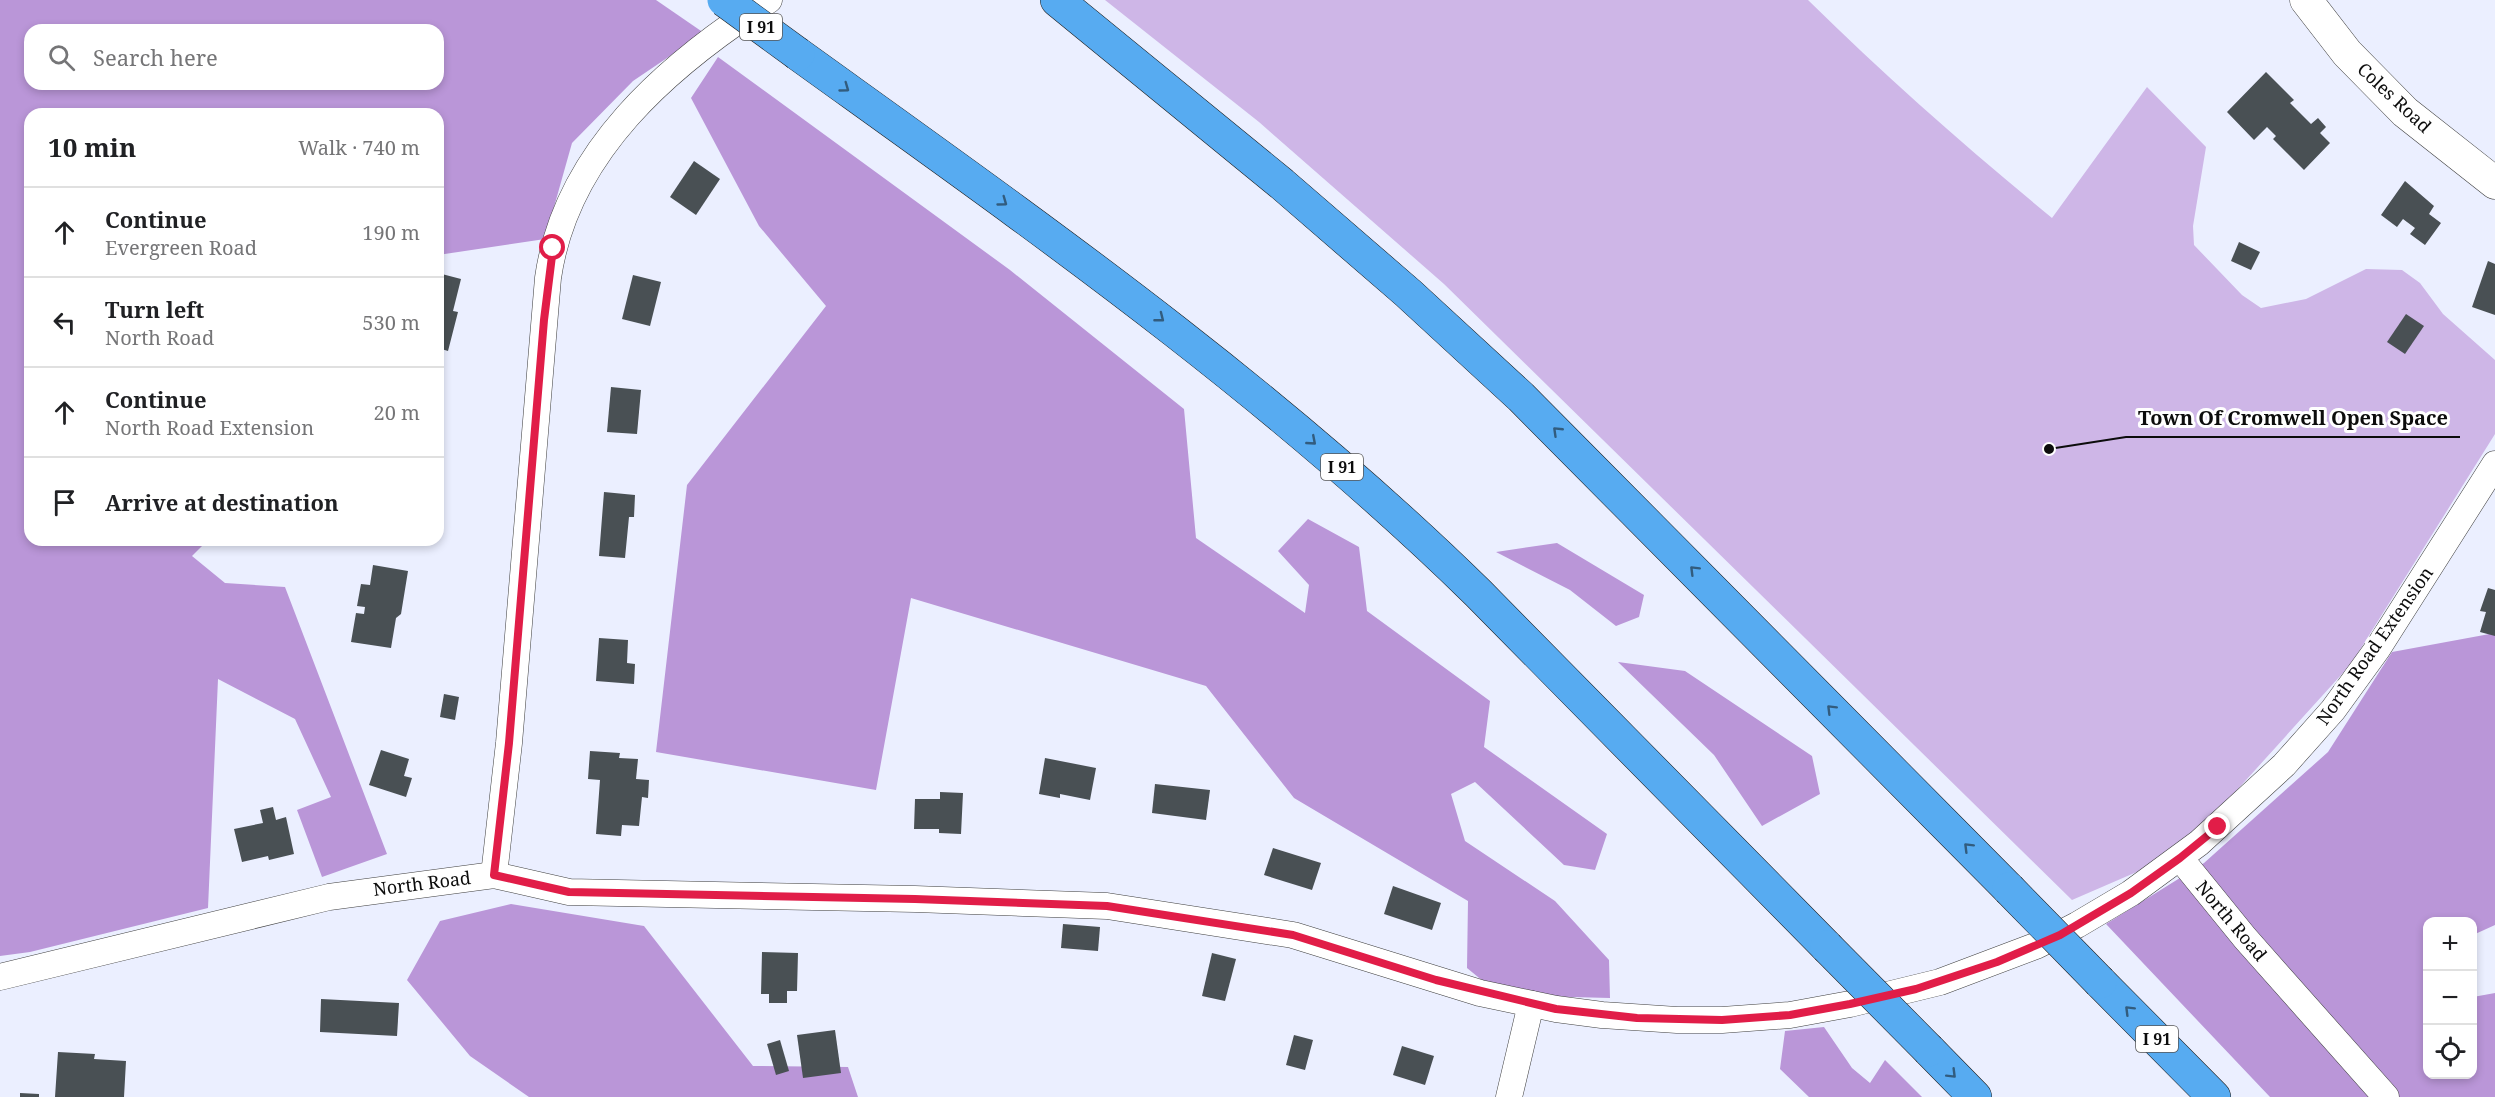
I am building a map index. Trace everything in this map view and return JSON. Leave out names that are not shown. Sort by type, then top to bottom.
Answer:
[{"type":"highway","name":"I 91","points":[[724,0],[1135,299],[1317,445],[1478,593],[1975,1097]]},
{"type":"highway","name":"I 91","points":[[1057,0],[1282,184],[1521,397],[2214,1097]]},
{"type":"street","points":[[494,875],[509,743],[548,278],[559,227],[576,187],[587,169],[635,107],[726,29],[770,0]]},
{"type":"street","name":"Coles Road","points":[[2306,0],[2347,53],[2405,112],[2495,183]]},
{"type":"street","name":"North Road Extension","points":[[2180,858],[2263,786],[2333,710],[2378,648],[2495,464]]},
{"type":"street","name":"North Road","points":[[0,977],[328,897],[494,875],[569,892],[915,899],[1107,906],[1293,935],[1436,980],[1531,1004],[1637,1018],[1722,1020],[1790,1015],[1850,1004],[1940,982],[2038,945],[2077,925],[2131,893],[2180,858],[2245,938],[2386,1097]]},
{"type":"street","points":[[1509,1097],[1531,1004]]},
{"type":"shaded area","points":[[0,0],[656,0],[704,33],[633,81],[572,143],[545,239],[444,254],[444,108],[24,108],[24,546],[202,546],[192,556],[225,583],[285,587],[387,854],[322,877],[297,810],[331,797],[295,719],[218,679],[208,908],[30,952],[0,956]]},
{"type":"shaded area","points":[[1105,0],[1808,0],[1927,112],[2052,218],[2147,87],[2206,147],[2193,226],[2194,245],[2242,295],[2261,308],[2306,299],[2366,269],[2402,270],[2420,283],[2443,314],[2495,360],[2495,434],[2351,664],[2209,821],[2162,861],[2072,900],[1444,284],[1259,122]]},
{"type":"shaded area","points":[[718,57],[1010,270],[1184,409],[1196,538],[1305,613],[1309,585],[1278,551],[1308,519],[1359,547],[1367,611],[1490,701],[1484,747],[1607,834],[1595,870],[1564,865],[1475,782],[1451,794],[1465,841],[1555,901],[1609,960],[1610,998],[1500,995],[1467,968],[1468,901],[1294,798],[1206,686],[911,598],[876,790],[656,752],[687,485],[826,306],[759,226],[691,98]]},
{"type":"shaded area","points":[[1557,543],[1644,595],[1639,617],[1616,626],[1570,590],[1496,552]]},
{"type":"shaded area","points":[[2495,633],[2495,925],[2477,933],[2477,917],[2423,917],[2423,1079],[2477,1079],[2477,996],[2495,993],[2495,1097],[2270,1097],[2106,924],[2204,863],[2328,752],[2392,652]]},
{"type":"shaded area","points":[[1618,662],[1685,671],[1812,756],[1820,794],[1762,826],[1714,755]]},
{"type":"shaded area","points":[[511,904],[644,926],[753,1066],[848,1067],[858,1097],[529,1097],[470,1056],[407,980],[440,921]]},
{"type":"shaded area","points":[[1824,1027],[1852,1068],[1870,1083],[1885,1060],[1922,1097],[1809,1097],[1780,1069],[1785,1031]]},
{"type":"building","points":[[2266,72],[2294,100],[2290,103],[2311,124],[2318,118],[2326,127],[2320,133],[2330,143],[2304,170],[2273,139],[2276,136],[2267,127],[2254,140],[2227,112]]},
{"type":"building","points":[[694,161],[720,179],[696,215],[670,197]]},
{"type":"building","points":[[2405,181],[2434,206],[2429,214],[2441,223],[2425,245],[2410,234],[2415,228],[2403,219],[2397,227],[2381,215]]},
{"type":"building","points":[[2239,242],[2260,252],[2251,270],[2231,261]]},
{"type":"building","points":[[2488,261],[2495,264],[2495,315],[2472,307]]},
{"type":"building","points":[[444,275],[461,279],[453,311],[458,312],[448,351],[444,350]]},
{"type":"building","points":[[633,275],[661,282],[650,326],[622,319]]},
{"type":"building","points":[[2406,314],[2424,326],[2405,354],[2387,342]]},
{"type":"building","points":[[611,387],[641,390],[637,434],[607,432]]},
{"type":"building","points":[[604,492],[635,495],[634,517],[629,517],[625,558],[599,556]]},
{"type":"building","points":[[373,565],[408,571],[401,614],[396,618],[391,648],[351,642],[356,613],[364,614],[365,607],[357,606],[361,584],[370,585]]},
{"type":"building","points":[[2488,588],[2495,590],[2495,636],[2480,632],[2486,612],[2480,611]]},
{"type":"building","points":[[599,638],[628,640],[627,663],[635,664],[634,684],[596,681]]},
{"type":"building","points":[[444,694],[459,697],[455,720],[440,717]]},
{"type":"building","points":[[381,750],[409,759],[404,776],[412,778],[406,797],[369,785]]},
{"type":"building","points":[[590,751],[620,753],[619,758],[638,759],[636,779],[649,780],[648,798],[642,797],[639,826],[622,825],[621,836],[596,834],[600,780],[588,779]]},
{"type":"building","points":[[1045,758],[1096,768],[1090,800],[1060,794],[1060,798],[1039,794]]},
{"type":"building","points":[[1155,784],[1210,790],[1206,820],[1152,813]]},
{"type":"building","points":[[940,792],[963,793],[961,834],[939,833],[939,829],[914,829],[915,799],[940,799]]},
{"type":"building","points":[[273,807],[276,820],[286,817],[294,854],[269,860],[268,856],[242,862],[234,829],[263,823],[260,810]]},
{"type":"building","points":[[1273,848],[1321,863],[1312,890],[1264,875]]},
{"type":"building","points":[[1393,886],[1441,903],[1432,930],[1384,914]]},
{"type":"building","points":[[1063,924],[1100,927],[1098,951],[1061,948]]},
{"type":"building","points":[[762,952],[798,953],[797,991],[787,991],[787,1003],[769,1003],[769,994],[761,994]]},
{"type":"building","points":[[1212,953],[1236,959],[1225,1001],[1202,996]]},
{"type":"building","points":[[321,999],[399,1003],[397,1036],[320,1032]]},
{"type":"building","points":[[835,1030],[841,1073],[803,1078],[797,1035]]},
{"type":"building","points":[[1294,1035],[1313,1040],[1305,1070],[1286,1065]]},
{"type":"building","points":[[780,1040],[789,1071],[776,1075],[767,1044]]},
{"type":"building","points":[[1402,1046],[1434,1056],[1425,1085],[1393,1075]]},
{"type":"building","points":[[58,1052],[95,1054],[94,1059],[126,1061],[124,1097],[55,1097]]},
{"type":"building","points":[[20,1093],[39,1094],[39,1097],[20,1097]]},
{"type":"place","name":"Town Of Cromwell Open Space","points":[[2049,449]]},
{"type":"route","points":[[553,248],[544,320],[509,743],[494,875],[569,892],[915,899],[1107,906],[1293,935],[1480,993],[1556,1009],[1637,1018],[1722,1020],[1790,1015],[1850,1004],[1916,989],[1997,962],[2060,935],[2131,893],[2154,878],[2218,827]]}]
